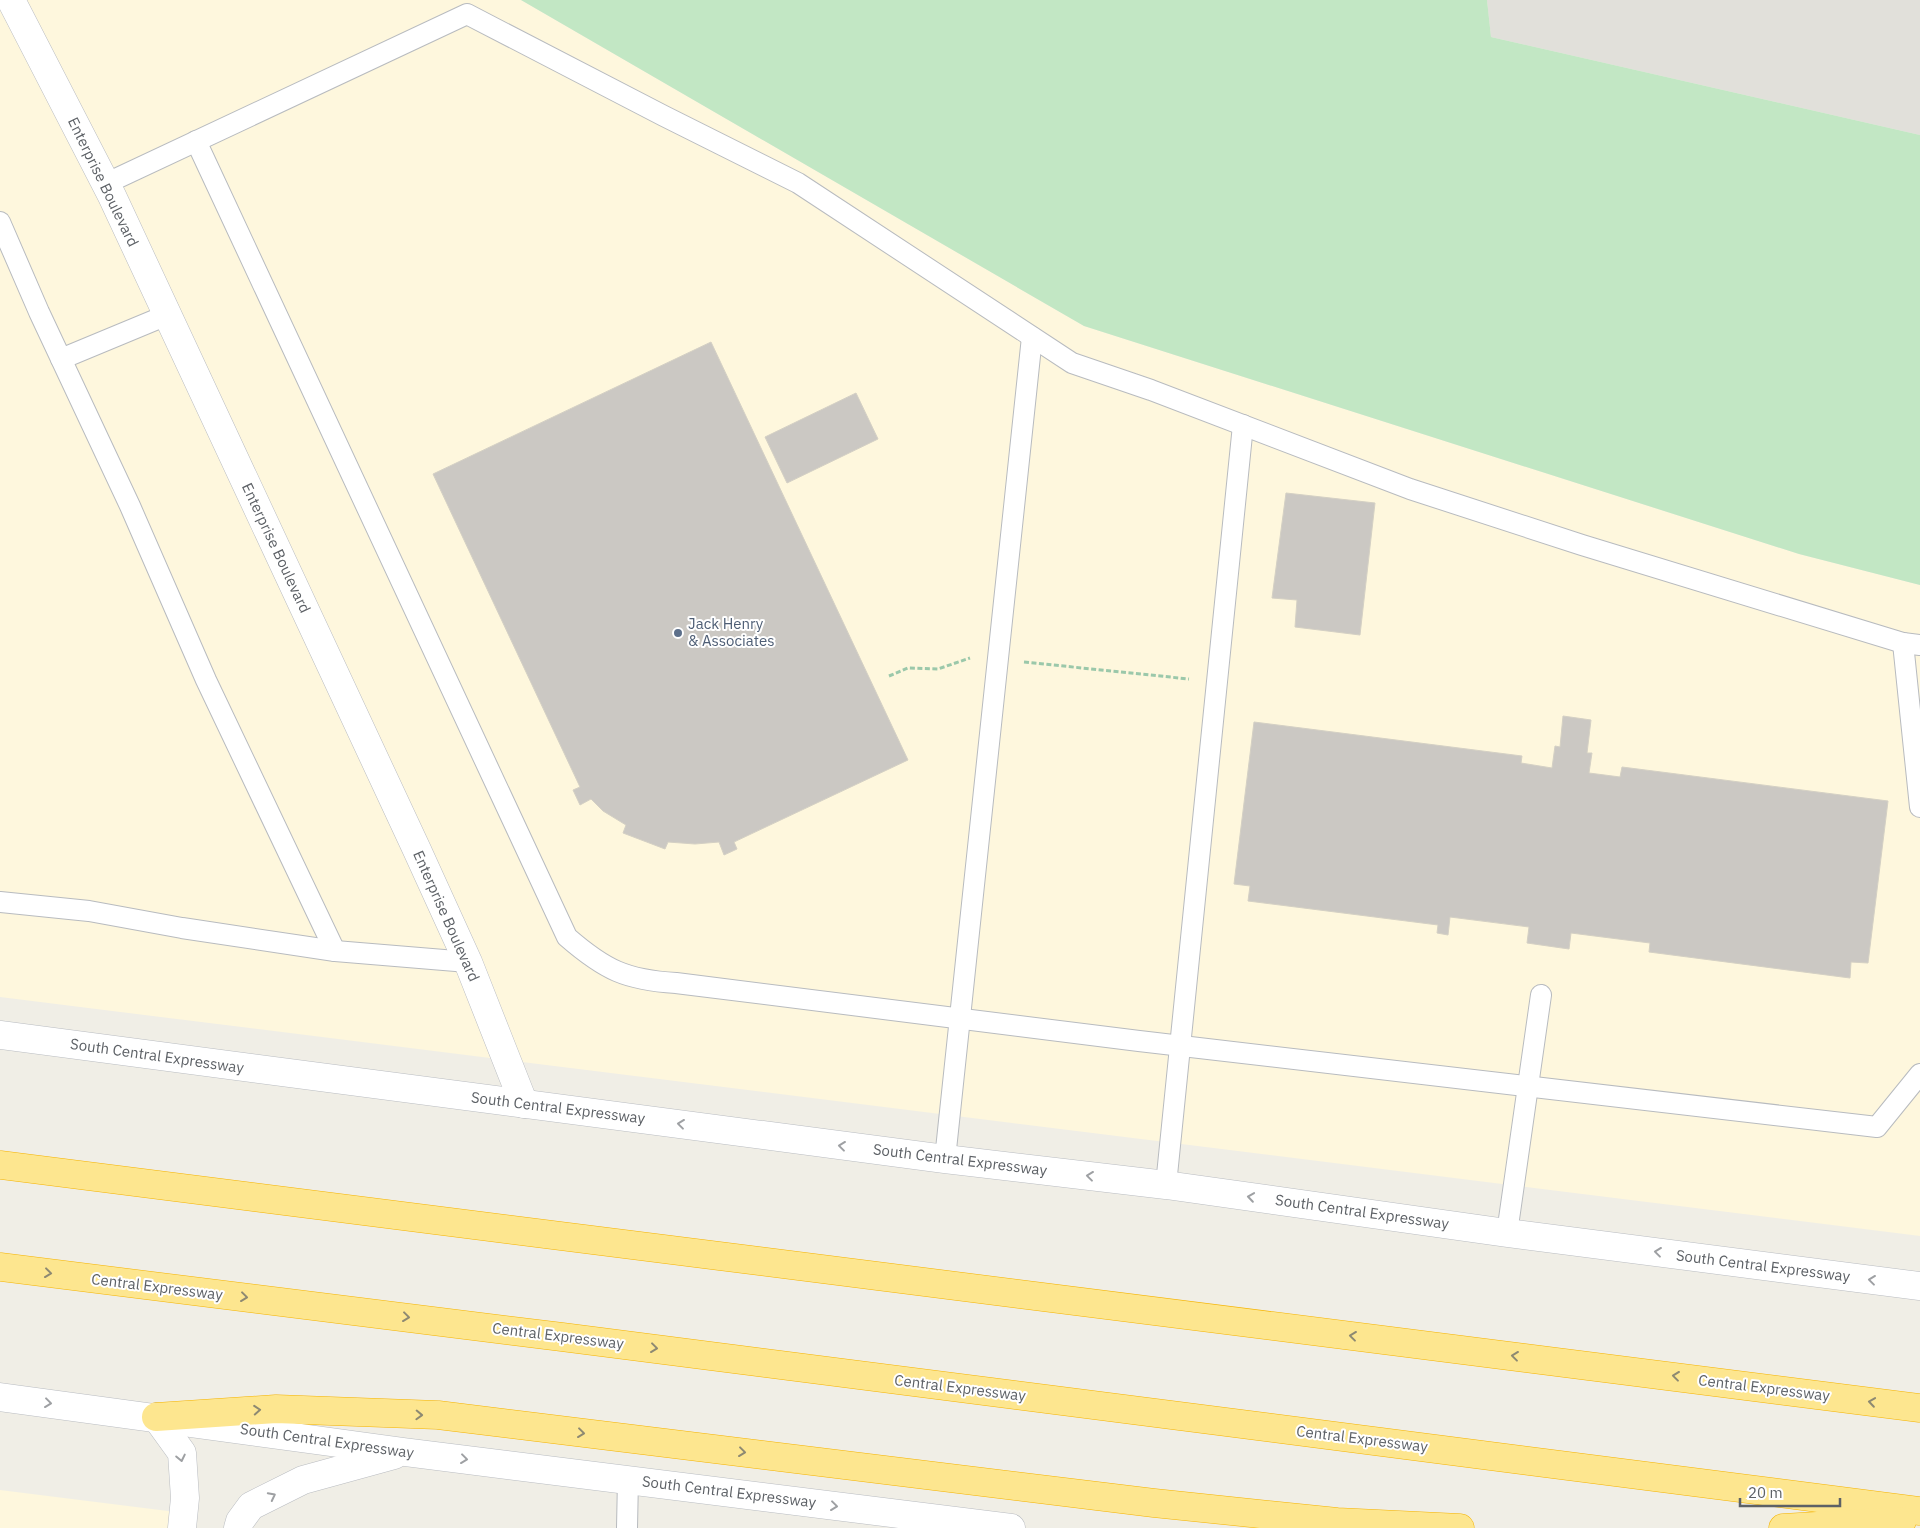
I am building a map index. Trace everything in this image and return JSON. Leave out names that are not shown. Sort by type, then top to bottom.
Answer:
[{"type":"highway","name":"Central Expressway","points":[[0,1165],[1920,1408]]},
{"type":"highway","name":"Central Expressway","points":[[0,1267],[1920,1511]]},
{"type":"highway","points":[[156,1417],[276,1409],[438,1415],[1154,1503],[1338,1522],[1460,1528]]},
{"type":"highway","points":[[1783,1528],[1920,1520]]},
{"type":"main road","name":"Enterprise Boulevard","points":[[11,0],[105,184],[468,962],[524,1104]]},
{"type":"main road","name":"South Central Expressway","points":[[0,1035],[945,1159],[1166,1185],[1507,1233],[1920,1286]]},
{"type":"main road","name":"South Central Expressway","points":[[0,1397],[404,1452],[1011,1528]]},
{"type":"main road","points":[[156,1417],[182,1453],[185,1498],[182,1528]]},
{"type":"main road","points":[[238,1528],[240,1521],[251,1506],[303,1480],[404,1452]]},
{"type":"lane","points":[[105,184],[467,14],[798,183],[1072,363],[1151,390],[1419,492],[1582,545],[1911,644],[1920,807]]},
{"type":"lane","points":[[196,141],[567,937],[601,964],[632,978],[648,982],[676,983],[1877,1127],[1920,1074]]},
{"type":"lane","points":[[0,222],[61,359],[130,506],[206,680],[335,951]]},
{"type":"lane","points":[[61,359],[167,316]]},
{"type":"lane","points":[[945,1159],[1032,338]]},
{"type":"lane","points":[[1166,1185],[1243,425]]},
{"type":"lane","points":[[0,902],[89,911],[182,928],[335,951],[468,962]]},
{"type":"lane","points":[[1507,1233],[1541,995]]},
{"type":"lane","points":[[627,1528],[628,1480]]},
{"type":"path","points":[[889,676],[908,668],[938,669],[970,658],[998,659],[1216,682]]},
{"type":"shaded area","points":[[0,0],[521,0],[1084,326],[1799,554],[1920,585],[1920,1236],[0,997]]},
{"type":"shaded area","points":[[1487,0],[1920,0],[1920,135],[1491,37]]},
{"type":"shaded area","points":[[0,1490],[176,1512],[174,1528],[0,1528]]},
{"type":"green space","points":[[521,0],[1487,0],[1491,37],[1920,135],[1920,585],[1799,554],[1084,326]]},
{"type":"building","name":"Jack Henry & Associates","points":[[711,342],[908,760],[734,842],[737,849],[724,855],[719,842],[695,844],[668,842],[665,849],[623,833],[626,825],[603,811],[591,799],[580,805],[573,790],[580,787],[433,474]]},
{"type":"building","points":[[856,393],[878,439],[787,483],[765,437]]},
{"type":"building","points":[[1286,493],[1375,503],[1360,635],[1295,627],[1297,600],[1272,598]]},
{"type":"building","points":[[1563,716],[1591,720],[1587,753],[1592,753],[1589,773],[1620,777],[1622,767],[1888,801],[1868,963],[1851,962],[1850,978],[1649,952],[1650,943],[1571,933],[1569,949],[1527,943],[1529,927],[1450,917],[1448,935],[1437,933],[1438,925],[1248,901],[1250,886],[1234,884],[1254,722],[1522,756],[1521,763],[1552,768],[1555,746],[1560,747]]},
{"type":"place","name":"Jack Henry & Associates","points":[[678,633]]}]
